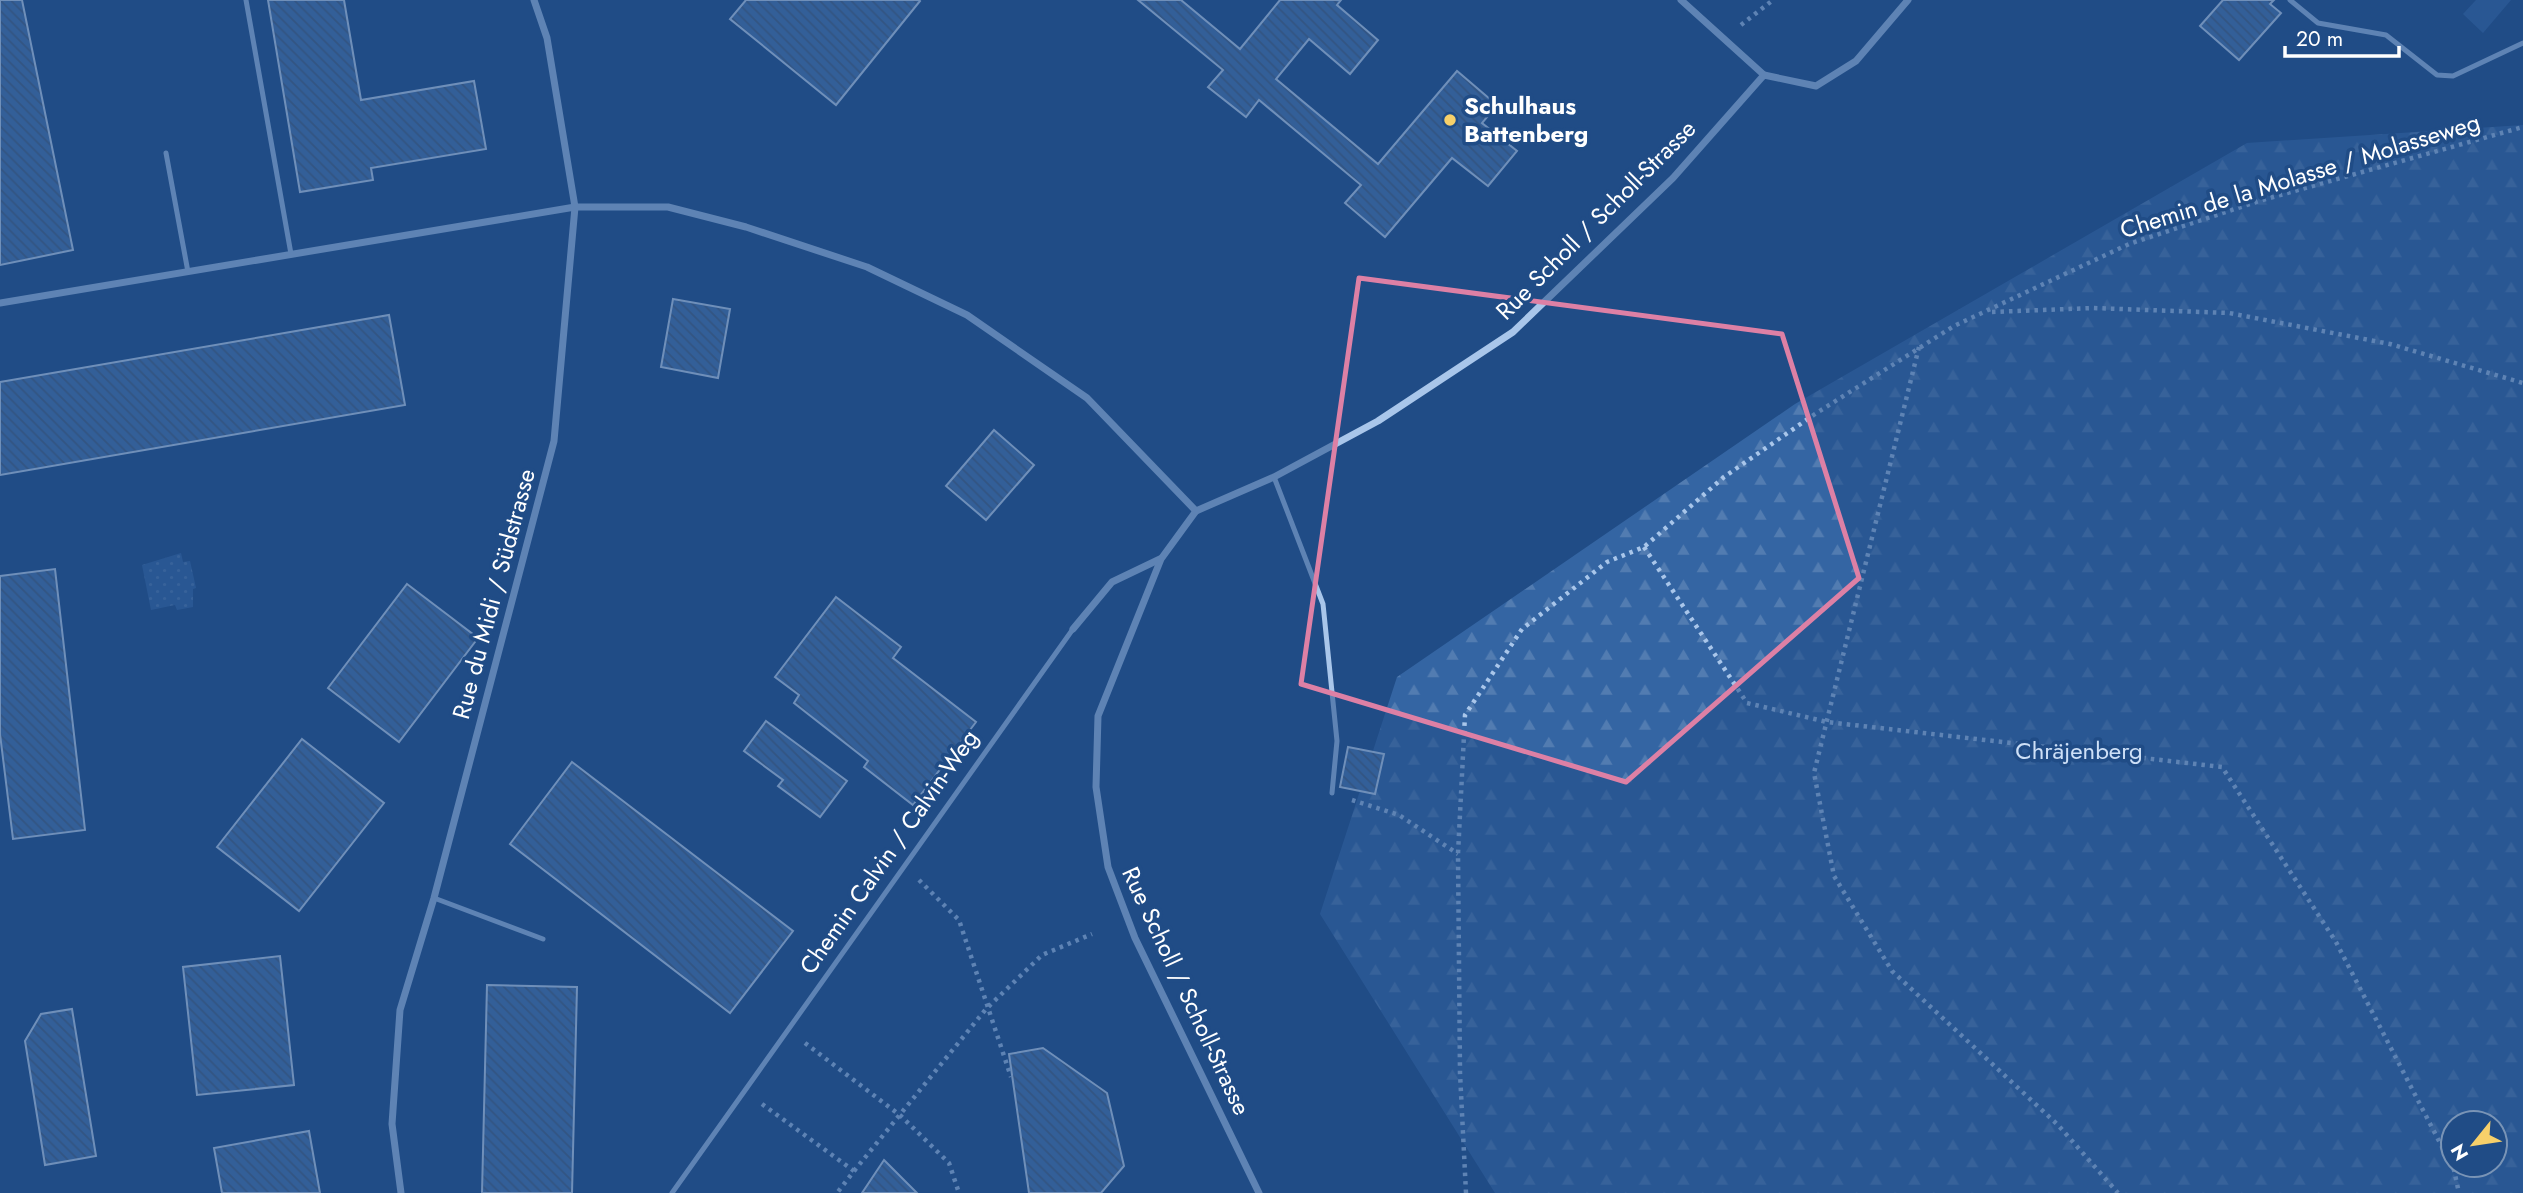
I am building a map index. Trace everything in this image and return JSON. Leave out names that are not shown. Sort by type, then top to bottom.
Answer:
[{"type":"street","name":"Rue du Midi / Südstrasse","points":[[401,1193],[392,1124],[400,1010],[434,898],[554,441],[575,207],[547,38],[534,0]]},
{"type":"street","points":[[1681,0],[1763,75],[1816,86],[1856,61],[1908,0]]},
{"type":"street","name":"Rue Scholl / Scholl-Strasse","points":[[1259,1193],[1135,938],[1108,867],[1098,800],[1098,716],[1161,559],[1196,512],[1274,477],[1378,421],[1513,332],[1673,178],[1763,75]]},
{"type":"street","points":[[0,303],[575,207],[668,207],[746,227],[867,267],[967,315],[1087,398],[1196,512]]},
{"type":"street","name":"Chemin Calvin / Calvin-Weg","points":[[1073,629],[1112,582],[1161,559]]},
{"type":"lane","points":[[246,0],[291,254]]},
{"type":"lane","points":[[2290,0],[2318,23],[2386,35],[2437,75],[2453,76],[2523,43]]},
{"type":"lane","points":[[166,153],[188,272]]},
{"type":"lane","points":[[1274,477],[1323,604],[1336,741],[1332,793]]},
{"type":"lane","name":"Chemin Calvin / Calvin-Weg","points":[[672,1193],[1073,629]]},
{"type":"lane","points":[[434,898],[543,939]]},
{"type":"path","points":[[1724,39],[1773,0]]},
{"type":"path","name":"Chemin de la Molasse / Molasseweg","points":[[1466,1193],[1460,1073],[1458,854],[1465,715],[1522,629],[1607,562],[1644,547],[1724,477],[1920,346],[1981,315],[2129,244],[2259,201],[2523,128]]},
{"type":"path","points":[[1981,315],[1999,310],[2093,308],[2230,313],[2390,344],[2523,383]]},
{"type":"path","points":[[1920,346],[1814,773],[1834,876],[1892,971],[2058,1125],[2118,1193]]},
{"type":"path","points":[[1644,547],[1747,703],[1827,722],[2222,767],[2336,942],[2454,1170],[2459,1193]]},
{"type":"path","points":[[1332,793],[1399,815],[1458,854]]},
{"type":"path","points":[[904,864],[959,920],[986,1009],[1011,1077]]},
{"type":"path","points":[[837,1193],[986,1009],[1042,955],[1092,934]]},
{"type":"path","points":[[787,1030],[901,1116],[949,1163],[959,1193]]},
{"type":"path","points":[[744,1091],[854,1171]]},
{"type":"highlighted area","points":[[1359,278],[1782,334],[1859,578],[1626,782],[1301,684]]},
{"type":"green space","points":[[2476,0],[2511,0],[2483,33],[2463,14]]},
{"type":"green space","name":"Chräjenberg","points":[[2523,125],[2523,1193],[1495,1193],[1320,914],[1397,677],[1795,404],[2247,143]]},
{"type":"green space","points":[[181,553],[183,562],[190,561],[196,588],[193,589],[193,607],[177,610],[175,605],[151,610],[142,565]]},
{"type":"building","points":[[0,0],[22,0],[73,250],[0,265]]},
{"type":"building","points":[[268,0],[344,0],[361,100],[474,81],[486,149],[371,168],[373,180],[300,192]]},
{"type":"building","points":[[746,0],[920,1],[836,105],[730,19]]},
{"type":"building","name":"Schulhaus Battenberg","points":[[1138,0],[1181,0],[1240,49],[1280,0],[1341,0],[1337,5],[1378,40],[1350,74],[1309,39],[1276,79],[1378,164],[1457,71],[1497,105],[1482,123],[1517,151],[1488,186],[1452,158],[1385,237],[1345,203],[1361,185],[1259,100],[1246,117],[1208,87],[1223,70]]},
{"type":"building","points":[[2223,0],[2274,0],[2270,4],[2281,13],[2239,60],[2200,26]]},
{"type":"building","points":[[673,299],[730,309],[718,378],[661,367]]},
{"type":"building","points":[[389,315],[405,405],[0,475],[0,382]]},
{"type":"building","points":[[994,430],[1034,465],[986,520],[946,486]]},
{"type":"building","points":[[55,569],[85,830],[13,839],[0,734],[0,576]]},
{"type":"building","points":[[407,584],[478,638],[399,742],[328,688]]},
{"type":"building","points":[[836,597],[901,647],[893,658],[976,722],[913,805],[864,767],[868,761],[794,703],[799,695],[775,677]]},
{"type":"building","points":[[766,721],[847,781],[820,817],[778,786],[783,780],[744,751]]},
{"type":"building","points":[[302,739],[384,803],[299,911],[217,847]]},
{"type":"building","points":[[1348,747],[1384,754],[1375,794],[1340,787]]},
{"type":"building","points":[[572,762],[793,931],[730,1013],[510,844]]},
{"type":"building","points":[[280,956],[294,1085],[197,1095],[183,967]]},
{"type":"building","points":[[487,985],[577,987],[572,1193],[482,1193]]},
{"type":"building","points":[[72,1009],[96,1156],[45,1165],[25,1041],[41,1014]]},
{"type":"building","points":[[1043,1048],[1107,1093],[1124,1166],[1101,1193],[1029,1193],[1009,1054]]},
{"type":"building","points":[[309,1131],[320,1193],[222,1193],[214,1148]]},
{"type":"building","points":[[884,1160],[917,1193],[862,1193]]},
{"type":"place","name":"Schulhaus Battenberg","points":[[1450,120]]}]
